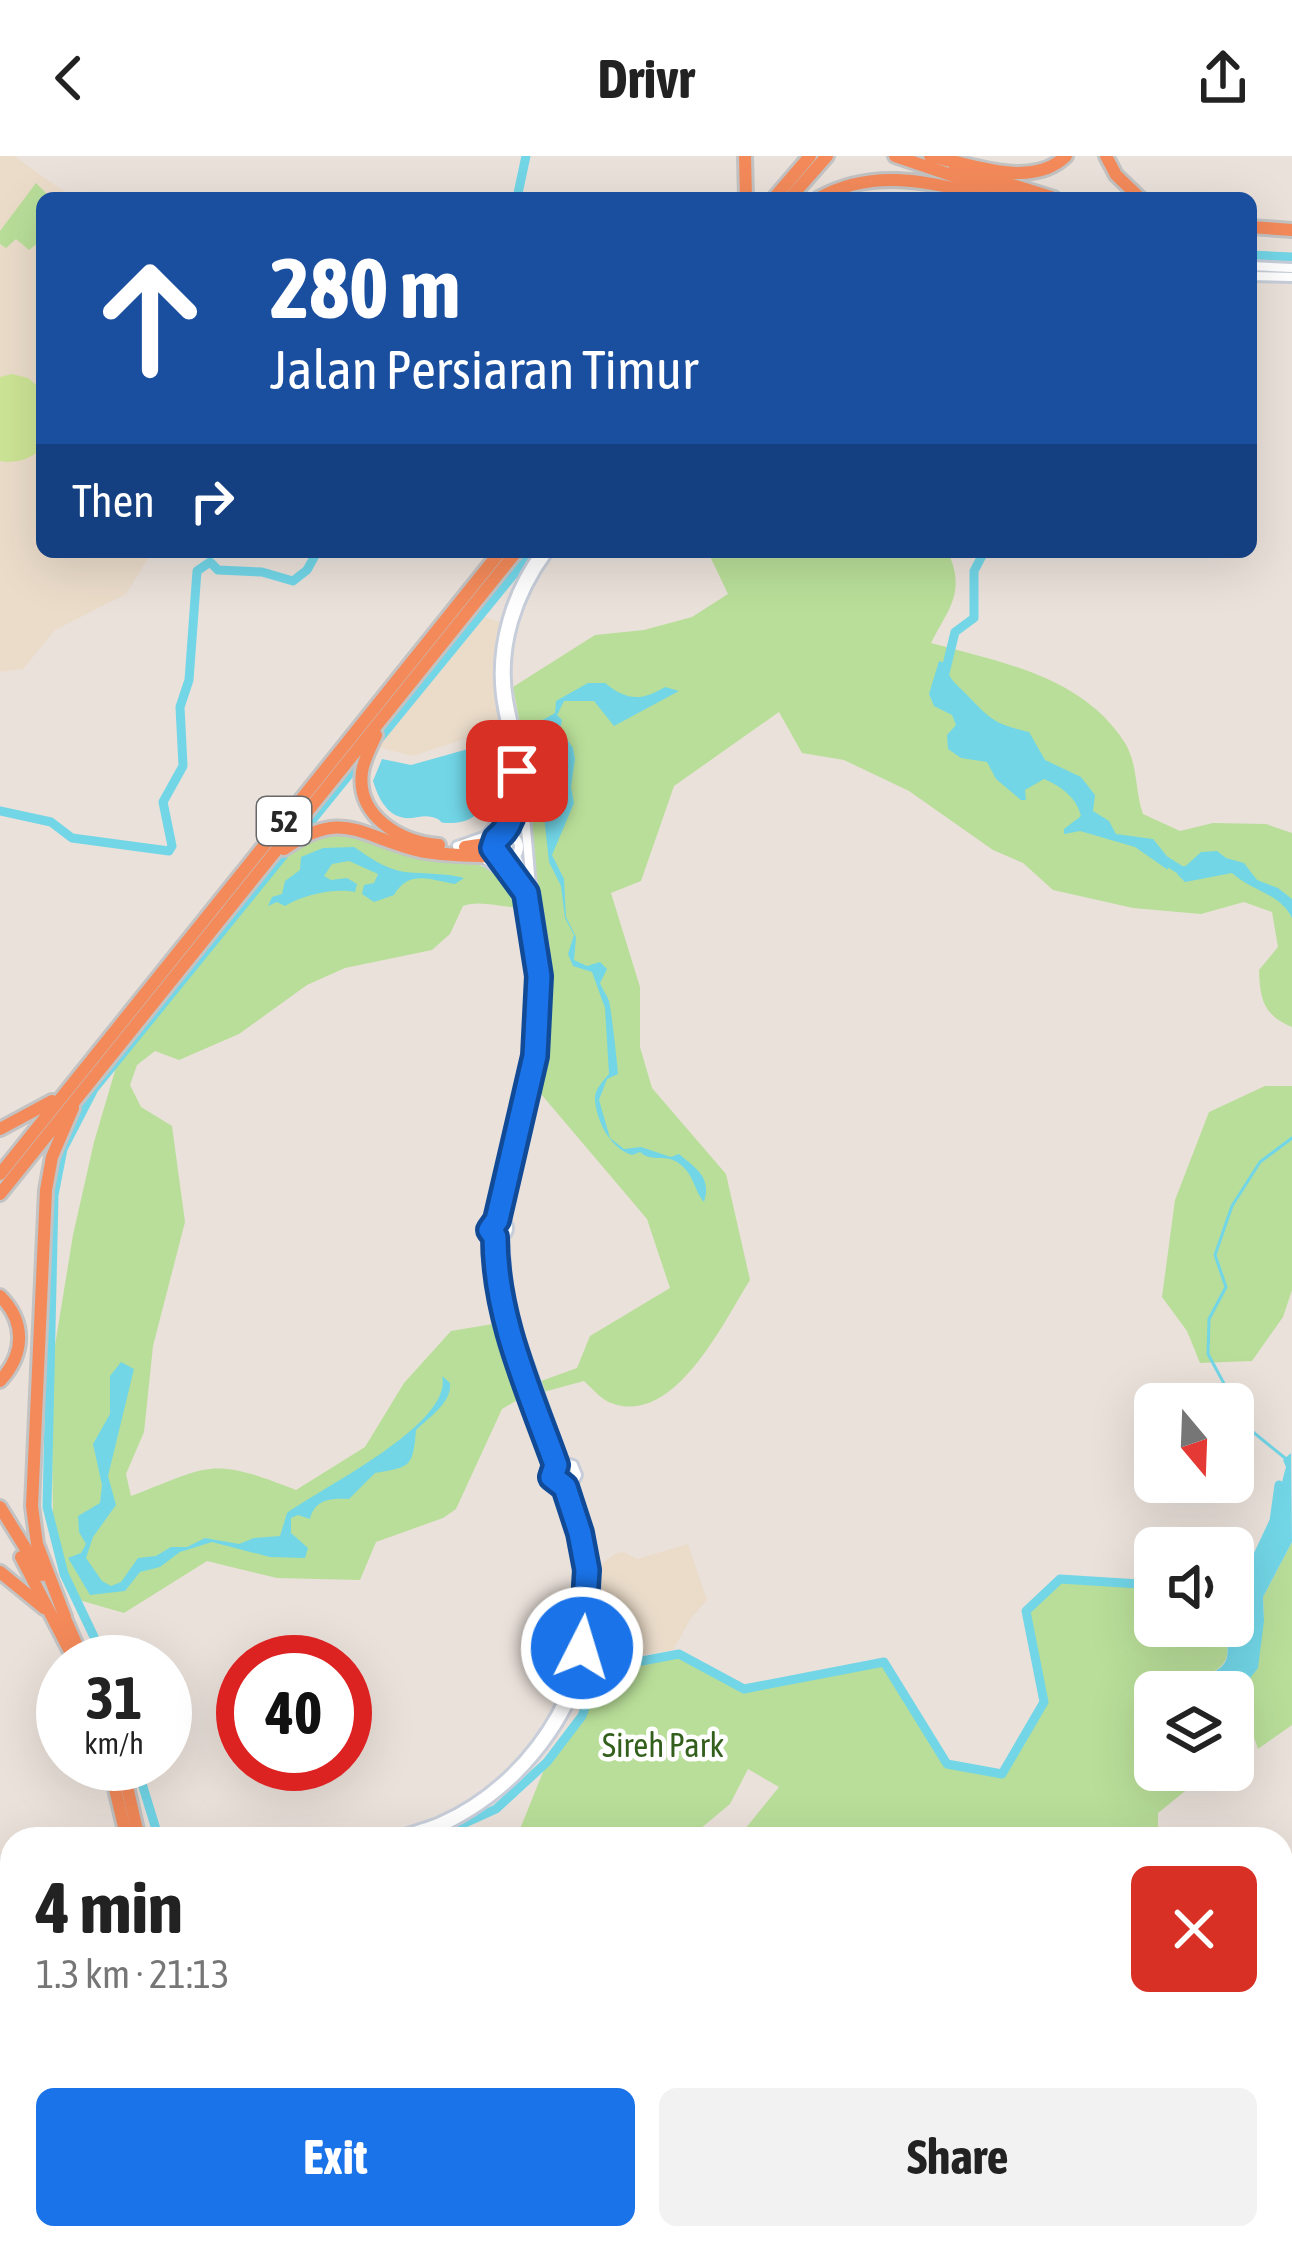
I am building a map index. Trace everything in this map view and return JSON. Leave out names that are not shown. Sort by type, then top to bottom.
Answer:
[{"type":"highway","points":[[745,156],[746,192]]},
{"type":"highway","points":[[779,192],[810,156]]},
{"type":"highway","points":[[795,192],[827,156]]},
{"type":"highway","points":[[895,156],[1001,192]]},
{"type":"highway","points":[[928,156],[1030,174],[1053,167],[1066,156]]},
{"type":"highway","points":[[928,156],[1036,192]]},
{"type":"highway","points":[[1106,156],[1116,176],[1133,192]]},
{"type":"highway","points":[[834,192],[861,181],[900,178],[969,192]]},
{"type":"highway","points":[[1257,229],[1292,234]]},
{"type":"highway","name":"52","points":[[0,1194],[72,1093],[495,558]]},
{"type":"highway","name":"52","points":[[0,1174],[272,855],[511,558]]},
{"type":"highway","points":[[386,716],[362,770],[368,807],[398,833],[463,850]]},
{"type":"highway","points":[[272,855],[310,832],[341,826],[424,852],[500,848]]},
{"type":"highway","points":[[0,1129],[72,1093]]},
{"type":"highway","points":[[70,1635],[37,1544],[32,1506],[47,1178],[72,1093]]},
{"type":"highway","points":[[0,1296],[14,1314],[20,1341],[16,1360],[0,1381]]},
{"type":"highway","points":[[0,1507],[64,1617]]},
{"type":"highway","points":[[0,1522],[62,1634]]},
{"type":"highway","points":[[0,1572],[34,1597],[62,1634]]},
{"type":"highway","points":[[121,1791],[126,1827]]},
{"type":"highway","points":[[133,1791],[141,1827]]},
{"type":"street","points":[[1257,266],[1292,268]]},
{"type":"street","points":[[1257,276],[1292,278]]},
{"type":"street","points":[[446,1827],[486,1804],[546,1742],[574,1694],[589,1648],[594,1603],[588,1531],[569,1486],[553,1480],[560,1463],[502,1309],[499,1237],[490,1227],[500,1220],[542,1057],[546,975],[517,771],[501,698],[500,659],[514,600],[541,558]]},
{"type":"street","points":[[520,797],[516,856],[537,912]]},
{"type":"street","points":[[500,848],[520,797]]},
{"type":"street","points":[[463,850],[486,836],[520,797]]},
{"type":"street","points":[[500,848],[515,837]]},
{"type":"street","points":[[500,848],[516,856]]},
{"type":"street","points":[[500,848],[526,893],[539,976],[535,1056],[500,1220]]},
{"type":"street","points":[[463,850],[497,866],[526,893]]},
{"type":"street","points":[[499,1237],[508,1229],[500,1220]]},
{"type":"street","points":[[424,1827],[482,1798],[515,1770],[541,1739],[569,1692],[582,1648],[588,1595],[569,1486],[575,1468],[560,1463]]},
{"type":"shaded area","points":[[0,156],[14,156],[65,192],[36,192],[36,558],[148,558],[126,594],[55,630],[23,669],[0,672]]},
{"type":"shaded area","points":[[482,616],[503,623],[496,682],[504,726],[413,756],[373,746]]},
{"type":"shaded area","points":[[688,1544],[707,1600],[673,1650],[597,1661],[601,1564],[617,1553],[637,1559]]},
{"type":"green space","points":[[36,183],[45,192],[36,192],[36,245],[29,250],[16,239],[6,248],[0,244],[0,231]]},
{"type":"green space","points":[[12,374],[36,385],[36,452],[18,461],[0,461],[0,377]]},
{"type":"green space","points":[[711,558],[950,558],[955,589],[931,643],[1038,675],[1087,702],[1129,751],[1143,814],[1180,831],[1213,823],[1266,824],[1292,833],[1292,1027],[1269,1011],[1260,989],[1259,970],[1278,947],[1272,912],[1244,902],[1201,914],[1133,908],[1053,890],[1023,863],[993,850],[909,791],[844,760],[802,753],[779,712],[674,786],[641,881],[611,893],[640,987],[640,1047],[652,1088],[726,1174],[750,1280],[696,1365],[658,1399],[637,1406],[614,1404],[584,1381],[521,1398],[502,1409],[456,1509],[376,1542],[360,1580],[277,1578],[207,1561],[124,1613],[79,1600],[59,1556],[53,1524],[51,1370],[73,1235],[117,1064],[278,864],[308,841],[334,831],[352,832],[413,855],[475,864],[499,876],[524,907],[463,906],[450,934],[432,950],[345,968],[307,985],[239,1034],[179,1060],[155,1051],[137,1065],[130,1085],[141,1107],[172,1126],[185,1222],[153,1346],[144,1432],[126,1474],[131,1496],[213,1469],[246,1473],[296,1490],[365,1447],[404,1383],[451,1331],[493,1324],[519,1389],[577,1368],[590,1336],[670,1288],[647,1219],[541,1094],[550,947],[535,867],[529,772],[513,687],[595,635],[644,630],[692,617],[728,594]]},
{"type":"green space","points":[[1265,1086],[1292,1086],[1292,1290],[1283,1317],[1252,1361],[1200,1363],[1187,1331],[1162,1297],[1175,1200],[1209,1112]]},
{"type":"green space","points":[[1292,1542],[1292,1725],[1258,1749],[1254,1671],[1248,1671],[1264,1621],[1263,1597]]},
{"type":"green space","name":"Sireh Park","points":[[1060,1579],[1134,1584],[1134,1647],[1227,1647],[1226,1658],[1214,1671],[1134,1671],[1134,1791],[1185,1791],[1158,1813],[1158,1827],[747,1827],[779,1787],[748,1769],[730,1804],[702,1827],[521,1827],[547,1762],[582,1716],[599,1669],[679,1654],[744,1689],[884,1662],[947,1764],[1002,1774],[1043,1702],[1026,1611]]},
{"type":"water","points":[[939,661],[988,716],[1029,732],[1045,760],[1081,777],[1095,795],[1093,811],[1109,821],[1116,834],[1153,839],[1166,855],[1168,870],[1135,847],[1080,831],[1064,834],[1081,816],[1072,798],[1051,782],[1044,779],[1025,790],[1026,800],[1021,800],[996,779],[987,762],[961,758],[948,749],[947,735],[956,725],[952,715],[934,706],[929,694]]},
{"type":"water","points":[[588,683],[605,683],[635,697],[665,687],[679,691],[614,726],[594,701],[564,701],[557,715],[573,748],[574,803],[552,855],[564,879],[566,917],[576,937],[574,960],[587,966],[600,962],[607,969],[600,983],[610,1006],[618,1074],[607,1079],[599,1100],[610,1138],[624,1149],[641,1147],[671,1157],[679,1154],[704,1179],[704,1202],[677,1162],[640,1152],[632,1155],[617,1147],[606,1133],[596,1108],[596,1093],[609,1074],[605,1008],[592,972],[573,966],[568,954],[574,935],[565,918],[561,886],[549,862],[546,780],[536,768],[544,742],[534,725],[555,713],[556,701]]},
{"type":"water","points":[[486,744],[493,750],[494,771],[504,777],[495,780],[487,804],[467,820],[445,823],[429,816],[404,818],[391,812],[378,795],[373,781],[382,759],[411,765]]},
{"type":"water","points":[[354,847],[398,870],[464,878],[455,884],[414,879],[394,895],[374,902],[362,894],[364,885],[374,883],[378,874],[349,861],[332,864],[324,876],[347,878],[357,884],[355,892],[328,892],[285,906],[277,902],[268,906],[272,897],[282,894],[285,881],[300,870],[301,857],[323,848]]},
{"type":"water","points":[[1217,851],[1244,863],[1257,880],[1292,899],[1292,918],[1280,903],[1232,873],[1185,882],[1177,874],[1201,852]]},
{"type":"water","points":[[121,1362],[134,1369],[108,1476],[116,1505],[93,1537],[86,1558],[111,1586],[121,1582],[138,1558],[156,1556],[171,1547],[187,1547],[205,1538],[239,1544],[280,1536],[287,1513],[383,1452],[428,1414],[440,1394],[442,1376],[450,1390],[439,1409],[416,1430],[407,1464],[375,1473],[349,1499],[320,1504],[310,1519],[291,1518],[291,1533],[308,1548],[305,1558],[270,1557],[212,1542],[140,1572],[125,1591],[90,1595],[68,1558],[81,1553],[86,1544],[78,1516],[100,1503],[102,1485],[93,1444],[110,1414],[110,1376]]},
{"type":"water","points":[[1291,1453],[1292,1542],[1263,1597],[1258,1668],[1254,1673],[1215,1671],[1226,1660],[1227,1647],[1254,1647],[1254,1564],[1272,1526],[1286,1467],[1283,1460]]},
{"type":"waterway","points":[[518,192],[526,156]]},
{"type":"waterway","points":[[1257,255],[1292,257]]},
{"type":"waterway","points":[[0,811],[51,822],[72,838],[169,851],[163,802],[183,766],[180,707],[189,680],[197,571],[210,562],[218,570],[262,572],[293,581],[314,558]]},
{"type":"waterway","points":[[376,743],[527,558]]},
{"type":"waterway","points":[[945,673],[955,632],[974,618],[974,571],[981,558]]},
{"type":"waterway","points":[[93,1635],[64,1574],[47,1507],[54,1195],[63,1149],[94,1089],[365,755]]},
{"type":"waterway","points":[[1158,856],[1182,871],[1191,870]]},
{"type":"waterway","points":[[1285,1458],[1248,1428],[1208,1354],[1209,1319],[1226,1287],[1215,1255],[1232,1206],[1260,1162],[1292,1138]]},
{"type":"waterway","points":[[1254,1564],[1274,1521],[1279,1485]]},
{"type":"waterway","points":[[456,1827],[496,1809],[547,1762],[582,1716],[599,1669],[679,1654],[744,1689],[884,1662],[947,1764],[1002,1774],[1044,1702],[1026,1611],[1060,1579],[1134,1584]]},
{"type":"waterway","points":[[144,1791],[155,1827]]},
{"type":"route","points":[[517,771],[516,801],[493,848],[516,876],[532,912],[539,976],[535,1056],[497,1220],[490,1230],[495,1237],[497,1292],[507,1328],[556,1465],[553,1480],[565,1487],[580,1533],[588,1595],[582,1648]]}]
